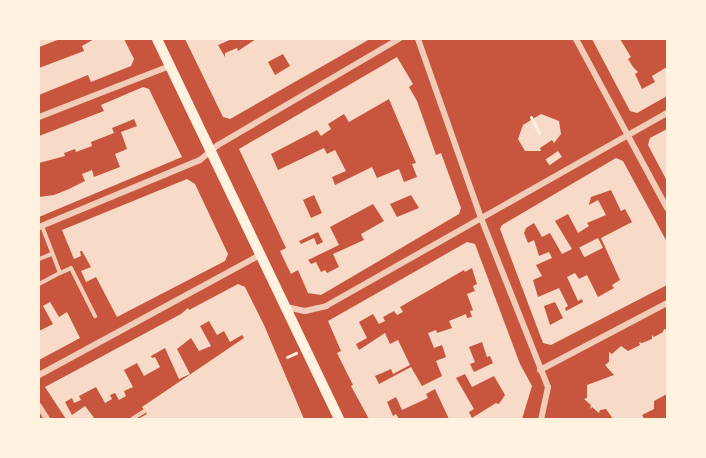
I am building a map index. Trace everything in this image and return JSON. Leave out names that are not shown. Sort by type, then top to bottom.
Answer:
[{"type":"main road","points":[[157,39],[339,419]]},
{"type":"street","points":[[40,227],[200,160],[399,39]]},
{"type":"street","points":[[418,39],[481,218],[548,387],[541,419]]},
{"type":"street","points":[[576,39],[626,136],[667,208]]},
{"type":"street","points":[[39,117],[170,66]]},
{"type":"street","points":[[286,307],[305,311],[326,306],[667,113]]},
{"type":"street","points":[[39,375],[260,255]]},
{"type":"street","points":[[540,370],[667,303]]},
{"type":"street","points":[[39,406],[47,419]]},
{"type":"lane","points":[[40,227],[60,273]]},
{"type":"lane","points":[[39,259],[52,254]]},
{"type":"lane","points":[[39,284],[70,268],[95,316]]},
{"type":"lane","points":[[132,419],[145,411]]},
{"type":"path","points":[[531,117],[539,133]]},
{"type":"building","points":[[39,39],[60,39],[39,47]]},
{"type":"building","points":[[94,39],[124,39],[134,59],[131,66],[91,82],[88,75],[39,95],[39,68],[84,51],[82,46]]},
{"type":"building","points":[[185,39],[232,39],[218,45],[225,57],[225,53],[237,48],[238,51],[256,39],[370,39],[230,119],[223,117]],"holes":[[[283,54],[290,66],[275,75],[268,62]]]},
{"type":"building","points":[[592,39],[620,39],[631,57],[628,59],[638,72],[635,74],[642,89],[655,82],[652,76],[667,67],[667,96],[637,113],[630,111]]},
{"type":"building","points":[[397,57],[413,84],[409,87],[417,101],[436,155],[441,153],[461,208],[459,214],[321,295],[308,293],[298,270],[291,274],[280,251],[286,248],[239,149]],"holes":[[[389,99],[416,163],[412,164],[417,177],[404,182],[399,169],[377,178],[372,167],[335,185],[332,177],[346,171],[335,150],[327,154],[324,148],[278,170],[271,154],[317,130],[321,136],[331,129],[328,124],[344,114],[349,122]],[[314,195],[322,213],[311,218],[303,200]],[[411,195],[419,208],[397,217],[390,204]],[[373,204],[384,221],[361,234],[364,240],[333,254],[339,267],[327,273],[325,270],[321,272],[316,262],[311,264],[308,260],[339,245],[330,227]],[[318,232],[323,242],[317,245],[314,238],[301,244],[299,241]]]},
{"type":"building","points":[[143,87],[149,89],[182,157],[39,217],[39,197],[54,195],[85,181],[82,174],[92,170],[94,177],[120,167],[115,154],[127,149],[121,132],[137,126],[134,119],[112,128],[114,133],[91,142],[92,146],[76,152],[75,149],[64,153],[65,156],[39,163],[39,136],[104,111],[101,105]]},
{"type":"building","points":[[541,114],[559,121],[561,134],[554,143],[552,140],[540,148],[541,151],[525,151],[518,139],[523,125]]},
{"type":"building","points":[[667,129],[667,181],[648,145],[650,138]]},
{"type":"building","points":[[558,151],[562,157],[549,165],[546,159]]},
{"type":"building","points":[[616,158],[623,161],[667,242],[667,285],[551,345],[543,343],[500,229],[502,225]],"holes":[[[611,190],[621,211],[625,209],[632,222],[601,238],[620,280],[612,285],[614,288],[598,297],[587,275],[579,279],[575,273],[567,277],[578,301],[582,299],[583,302],[566,311],[565,308],[568,306],[559,288],[538,297],[533,280],[542,276],[536,265],[552,258],[549,252],[539,256],[534,240],[528,243],[524,233],[526,228],[534,223],[542,237],[550,233],[562,254],[572,249],[555,221],[568,214],[578,233],[589,226],[587,223],[606,215],[598,200],[589,205],[591,197]],[[555,302],[563,318],[550,325],[544,306]]]},
{"type":"building","points":[[187,179],[195,184],[228,254],[225,261],[117,317],[96,277],[86,282],[81,271],[91,267],[82,251],[80,251],[81,256],[74,259],[62,230]]},
{"type":"building","points":[[598,238],[603,248],[584,257],[579,248]]},
{"type":"building","points":[[467,242],[475,244],[520,364],[532,386],[522,419],[449,419],[435,389],[426,394],[428,398],[402,410],[396,397],[387,402],[393,416],[396,414],[399,419],[369,419],[337,353],[341,351],[328,321]],"holes":[[[472,268],[477,284],[473,286],[475,291],[467,294],[473,310],[470,311],[472,317],[467,318],[466,314],[449,321],[452,328],[437,333],[436,330],[428,333],[434,348],[442,345],[446,357],[436,361],[442,376],[422,386],[411,367],[379,384],[375,376],[391,369],[393,374],[410,365],[398,340],[390,344],[385,333],[359,350],[356,344],[367,338],[359,322],[373,314],[379,324],[385,321],[383,317],[394,311],[397,315],[403,312],[400,307],[464,270],[465,272]],[[482,342],[487,357],[490,356],[493,363],[474,372],[470,364],[475,362],[469,347]],[[465,374],[472,387],[494,376],[505,395],[499,404],[496,403],[472,418],[469,412],[474,409],[456,378]]]},
{"type":"building","points":[[238,284],[245,287],[264,325],[304,419],[138,419],[147,414],[142,407],[244,338],[242,335],[230,342],[224,331],[217,335],[209,321],[200,326],[211,346],[199,351],[191,338],[177,349],[190,374],[179,379],[165,348],[151,356],[155,357],[160,367],[144,376],[137,363],[124,370],[133,387],[124,391],[126,396],[119,400],[115,393],[110,395],[112,399],[105,403],[96,387],[79,396],[81,400],[74,403],[72,398],[65,402],[72,415],[85,406],[95,419],[66,419],[45,387],[181,314],[188,308],[189,310]]},
{"type":"building","points":[[50,302],[59,317],[67,312],[80,338],[39,360],[39,331],[53,324],[43,306]]},
{"type":"building","points":[[664,329],[667,330],[667,394],[654,401],[654,409],[642,415],[644,419],[613,419],[606,409],[600,410],[599,413],[592,407],[590,409],[591,405],[584,399],[587,398],[587,385],[614,375],[605,365],[609,362],[609,352],[612,354],[621,346],[628,351],[640,345],[639,342],[652,339],[652,335],[654,337]]}]
